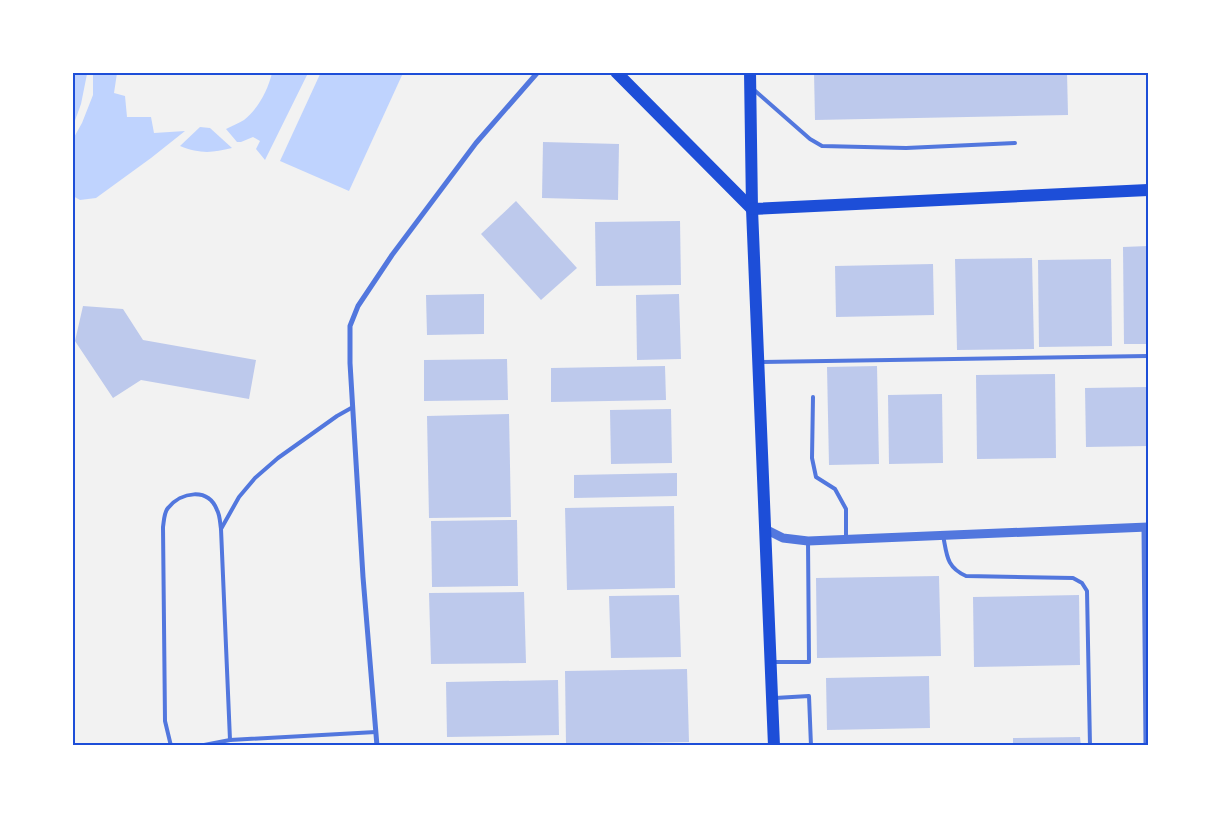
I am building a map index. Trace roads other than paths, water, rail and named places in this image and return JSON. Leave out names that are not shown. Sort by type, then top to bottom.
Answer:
[{"type":"main road","points":[[616,72],[752,209],[1148,190]]},
{"type":"main road","points":[[750,72],[752,209],[767,530],[774,746]]},
{"type":"street","points":[[377,746],[363,577],[352,407],[350,326],[358,306],[392,255],[476,143],[538,72]]},
{"type":"street","points":[[767,530],[783,538],[808,541],[846,538],[1146,528],[1146,746]]},
{"type":"lane","points":[[750,86],[810,138],[822,146],[906,148],[1015,143]]},
{"type":"lane","points":[[759,362],[1148,356]]},
{"type":"lane","points":[[813,397],[812,458],[816,477],[835,489],[846,508],[846,538]]},
{"type":"lane","points":[[221,529],[240,497],[255,478],[278,458],[352,407]]},
{"type":"lane","points":[[171,746],[165,721],[163,527],[167,509],[180,498],[194,493],[208,498],[217,509],[221,529],[230,740]]},
{"type":"lane","points":[[943,535],[949,563],[956,571],[966,576],[1073,578],[1082,583],[1087,591],[1090,746]]},
{"type":"lane","points":[[772,662],[809,662],[808,541]]},
{"type":"lane","points":[[773,698],[809,696],[811,746]]},
{"type":"lane","points":[[199,746],[230,740],[376,732]]},
{"type":"lane","points":[[892,746],[913,745]]},
{"type":"water","points":[[73,72],[87,74],[81,104],[73,126]]},
{"type":"water","points":[[321,72],[403,73],[349,191],[280,161]]},
{"type":"water","points":[[93,73],[117,73],[114,93],[125,96],[127,117],[151,117],[154,133],[185,131],[96,198],[80,200],[73,196],[73,139],[82,123],[93,95]]},
{"type":"water","points":[[272,73],[308,73],[265,160],[256,149],[260,141],[253,137],[237,142],[226,129],[244,120],[254,110],[268,86]]},
{"type":"water","points":[[200,127],[210,128],[232,148],[206,152],[180,146]]}]
